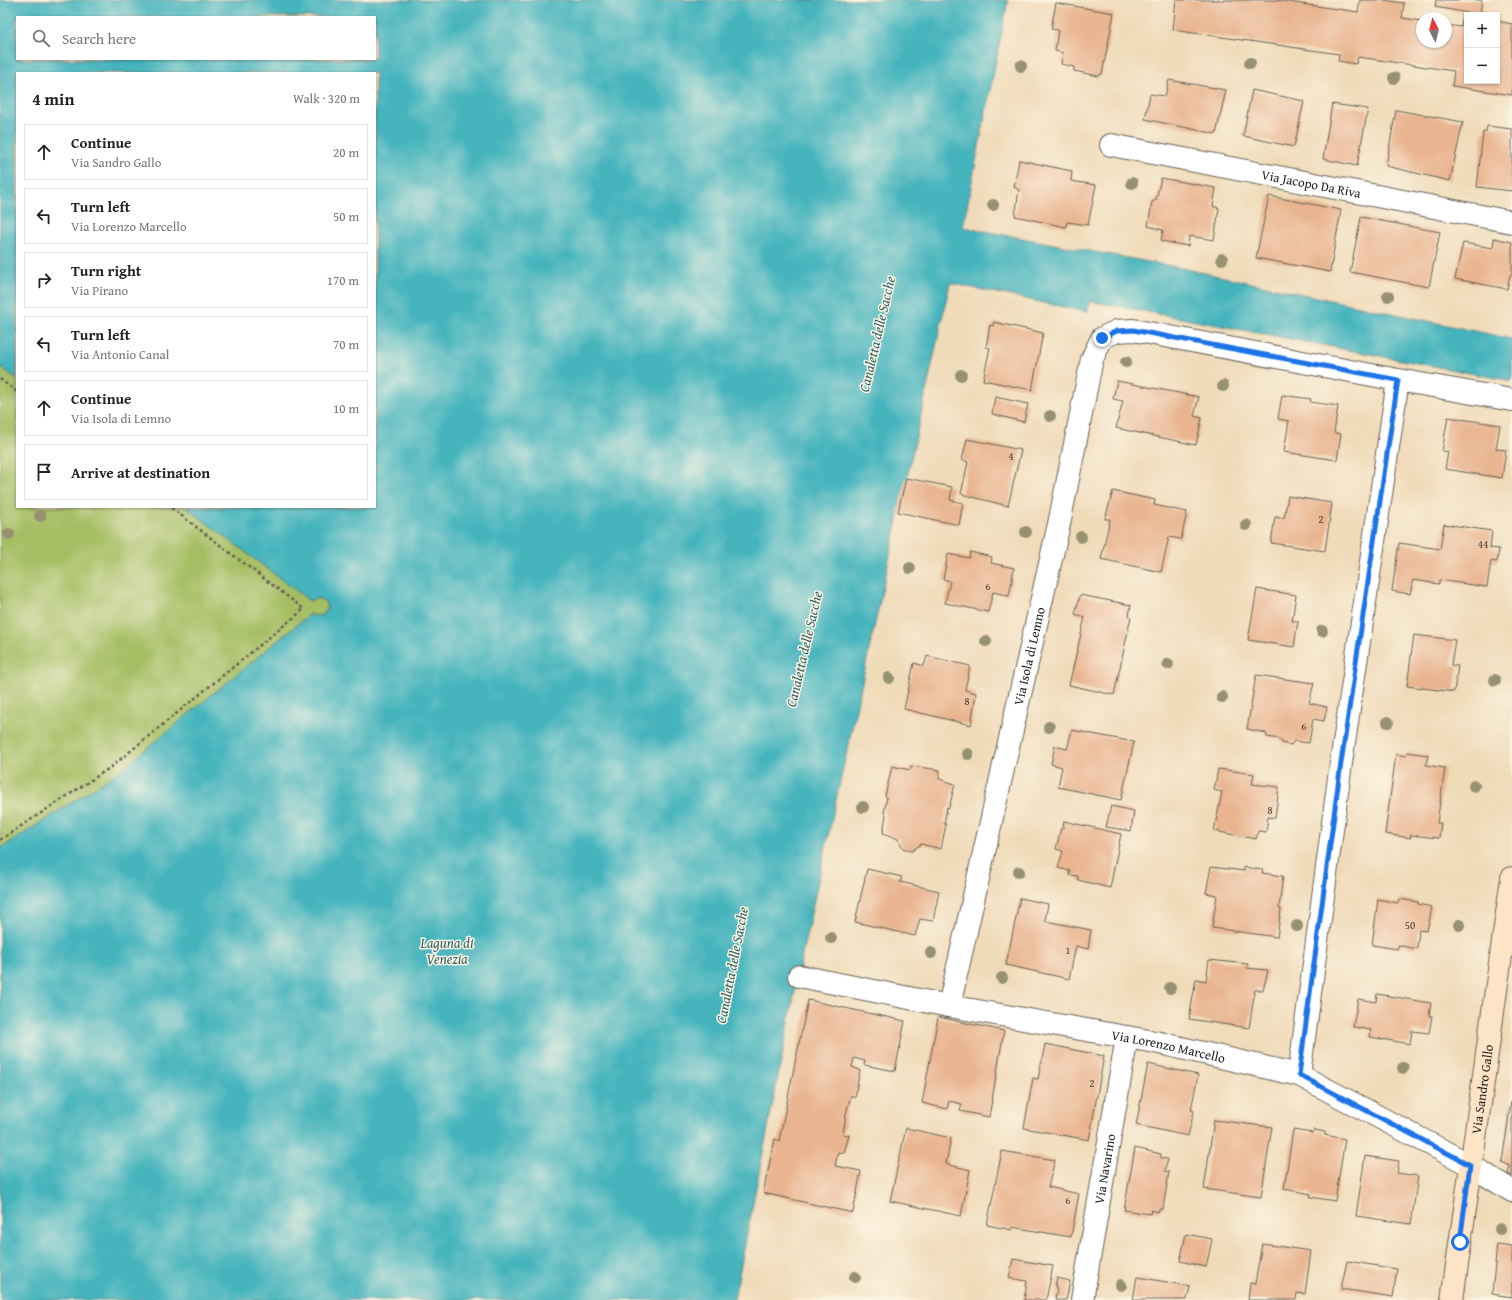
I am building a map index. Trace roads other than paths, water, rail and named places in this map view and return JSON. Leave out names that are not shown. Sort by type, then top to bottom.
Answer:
[{"type":"street","name":"Via Jacopo Da Riva","points":[[1112,145],[1512,222]]},
{"type":"street","name":"Via Isola di Lemno","points":[[950,1006],[1059,524],[1092,359],[1102,338],[1117,331],[1133,330],[1512,400]]},
{"type":"street","points":[[1299,1075],[1341,763],[1398,380]]},
{"type":"street","name":"Via Sandro Gallo","points":[[1452,1300],[1512,878]]},
{"type":"street","name":"Via Lorenzo Marcello","points":[[799,976],[950,1006],[1127,1037],[1299,1075],[1470,1165],[1512,1191]]},
{"type":"street","name":"Via Navarino","points":[[1082,1300],[1127,1037]]},
{"type":"water","name":"Laguna di Venezia","points":[[0,0],[1008,0],[963,227],[1186,269],[1512,339],[1512,381],[1090,301],[1087,312],[950,283],[803,950],[734,1300],[0,1300],[0,849],[117,773],[310,614],[316,616],[323,615],[327,608],[325,601],[317,598],[310,601],[187,508],[376,508],[376,72],[16,72],[16,378],[0,366]]},
{"type":"water label","name":"Canaletta delle Sacche","points":[[877,334]]},
{"type":"water label","name":"Canaletta delle Sacche","points":[[804,649]]},
{"type":"water label","name":"Canaletta delle Sacche","points":[[732,965]]}]
